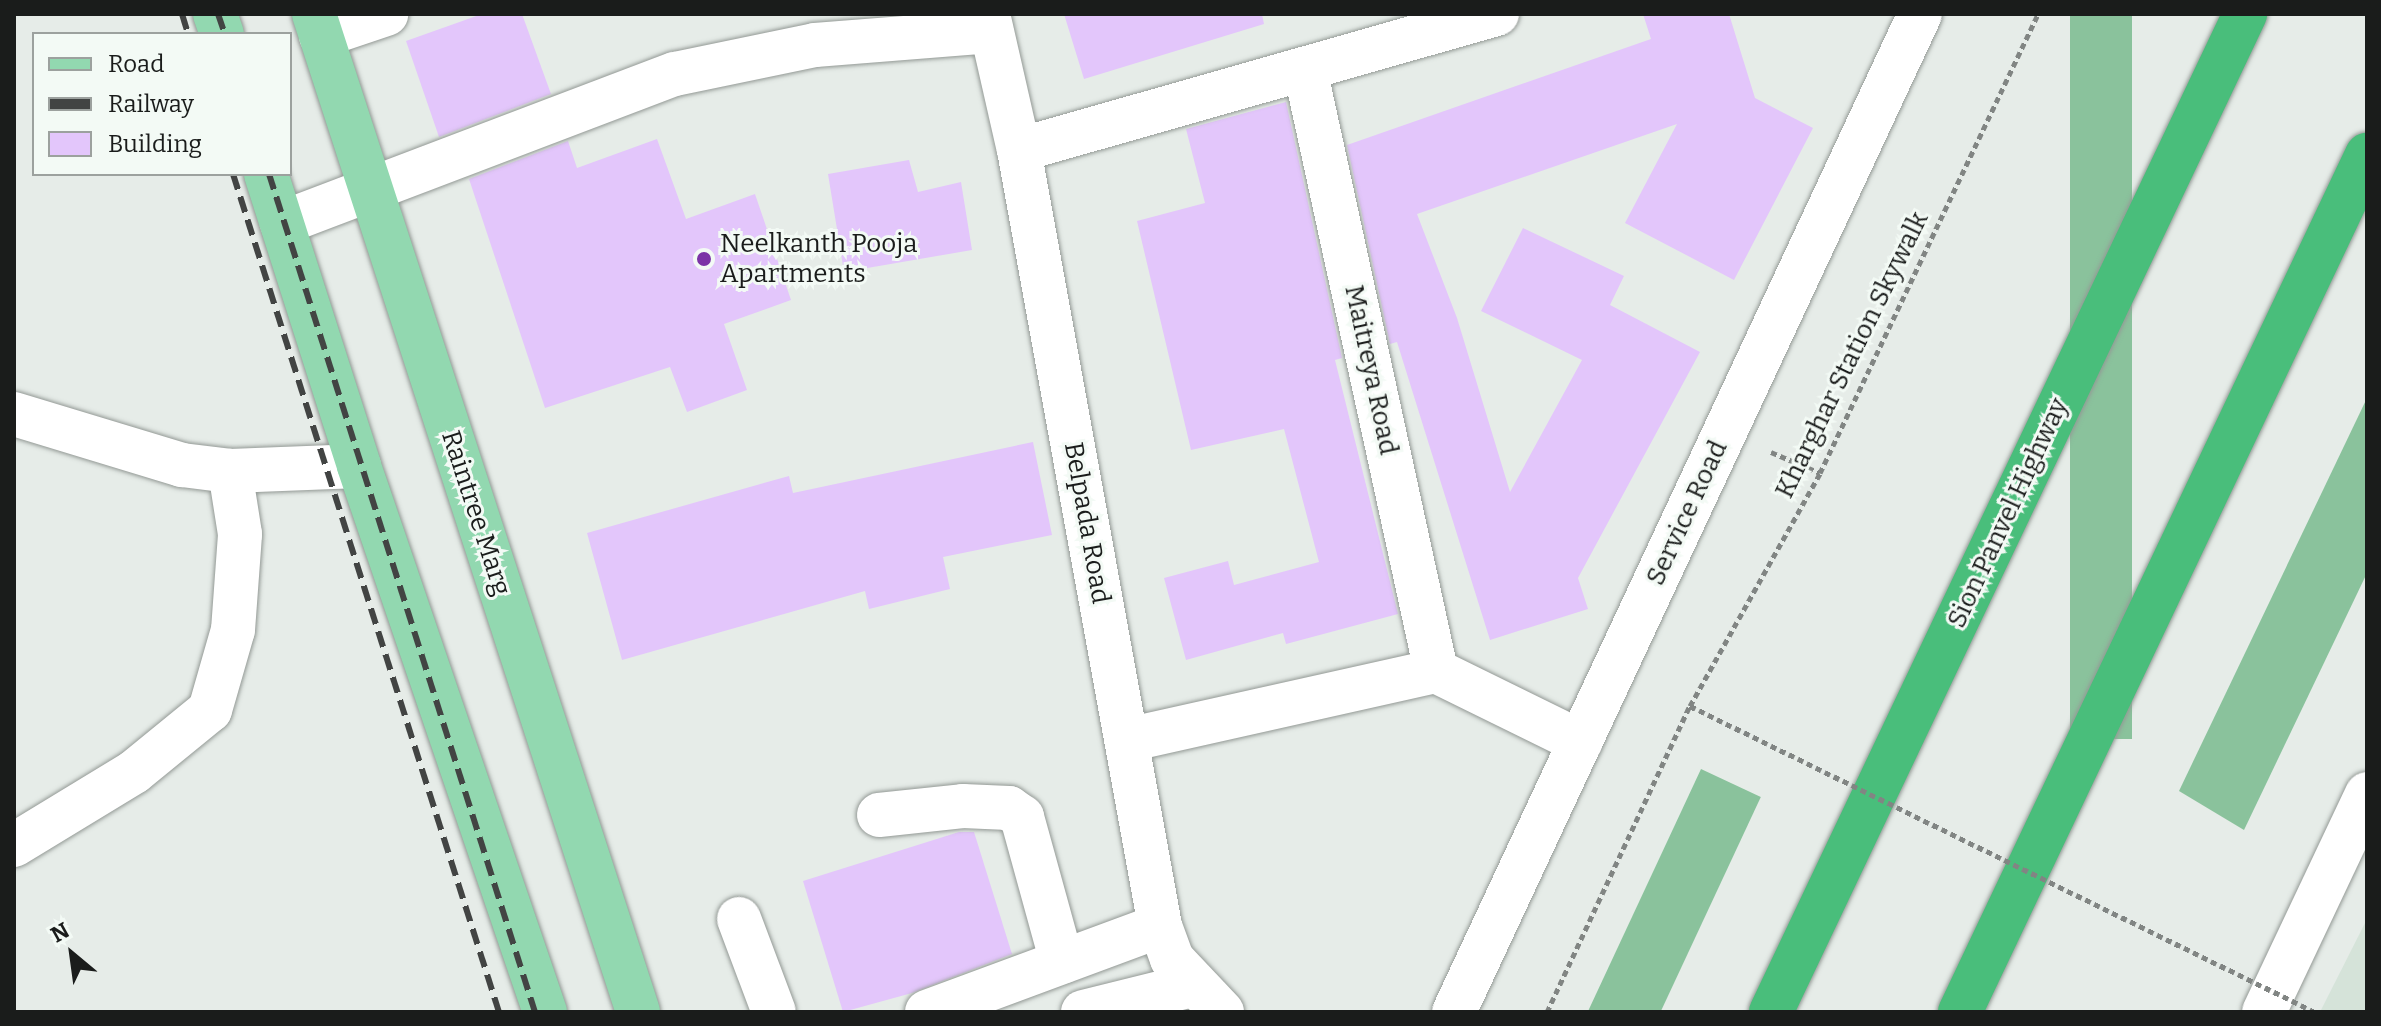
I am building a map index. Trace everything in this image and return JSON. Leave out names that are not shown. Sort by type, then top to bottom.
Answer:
[{"type":"highway","name":"Sion Panvel Highway","points":[[1771,1012],[2245,14]]},
{"type":"highway","points":[[1960,1012],[2367,155]]},
{"type":"main road","name":"Raintree Marg","points":[[317,25],[638,1012]]},
{"type":"main road","points":[[267,176],[359,466],[545,1012]]},
{"type":"street","points":[[317,25],[386,14]]},
{"type":"street","points":[[1019,150],[1497,14]]},
{"type":"street","name":"Service Road","points":[[1454,1012],[1920,14]]},
{"type":"street","points":[[282,223],[675,74],[815,45],[990,22]]},
{"type":"street","name":"Belpada Road","points":[[990,22],[1019,150],[1160,926],[1172,959],[1207,999]]},
{"type":"street","name":"Maitreya Road","points":[[1305,69],[1436,671]]},
{"type":"street","points":[[2323,248],[2367,204]]},
{"type":"street","points":[[14,414],[182,465],[230,471],[359,466]]},
{"type":"street","points":[[14,845],[134,772],[210,710],[233,630],[240,534],[230,471]]},
{"type":"street","points":[[1127,740],[1436,671],[1580,742]]},
{"type":"street","points":[[2264,1012],[2350,860],[2367,794]]},
{"type":"street","points":[[879,815],[963,806],[1009,808],[1022,817],[1062,962]]},
{"type":"street","points":[[739,919],[774,1012]]},
{"type":"street","points":[[927,1012],[1160,926]]},
{"type":"street","points":[[1083,1012],[1207,999]]},
{"type":"path","name":"Kharghar Station Skywalk","points":[[1547,1012],[1690,706],[1820,473],[2038,14]]},
{"type":"path","points":[[1772,450],[1820,473]]},
{"type":"path","points":[[1690,706],[2315,1012]]},
{"type":"shaded area","points":[[2367,919],[2367,1012],[2320,1012]]},
{"type":"green space","points":[[2070,14],[2132,14],[2132,739],[2070,739]]},
{"type":"green space","points":[[2367,398],[2367,573],[2244,830],[2179,791]]},
{"type":"green space","points":[[1701,769],[1761,797],[1661,1012],[1588,1012]]},
{"type":"building","points":[[482,14],[522,14],[551,94],[439,137],[406,41]]},
{"type":"building","points":[[1064,14],[1262,14],[1264,24],[1084,79]]},
{"type":"building","points":[[1643,14],[1729,14],[1755,98],[1813,128],[1734,280],[1625,223],[1677,124],[1417,214],[1457,318],[1510,492],[1582,360],[1481,311],[1523,228],[1624,276],[1610,305],[1700,352],[1578,578],[1588,609],[1490,640],[1397,342],[1390,344],[1347,145],[1651,39]]},
{"type":"building","points":[[1286,102],[1342,358],[1335,360],[1398,614],[1286,644],[1283,633],[1186,660],[1164,578],[1228,561],[1234,585],[1319,562],[1284,429],[1191,450],[1137,221],[1205,203],[1186,129]]},
{"type":"building","points":[[657,139],[686,219],[755,194],[791,300],[724,324],[747,390],[687,412],[670,367],[545,408],[469,179],[568,141],[577,168]]},
{"type":"building","points":[[909,160],[918,192],[961,182],[972,250],[844,272],[828,174]]},
{"type":"building","points":[[1033,442],[1052,535],[943,557],[950,589],[869,609],[865,591],[622,660],[587,533],[789,476],[793,493]]},
{"type":"building","points":[[959,832],[974,832],[1012,954],[912,993],[843,1012],[803,881]]},
{"type":"railway","points":[[182,14],[187,32]]},
{"type":"railway","points":[[218,14],[224,32]]},
{"type":"railway","points":[[234,176],[499,1012]]},
{"type":"railway","points":[[270,176],[535,1012]]},
{"type":"place","name":"Neelkanth Pooja Apartments","points":[[704,259]]}]
